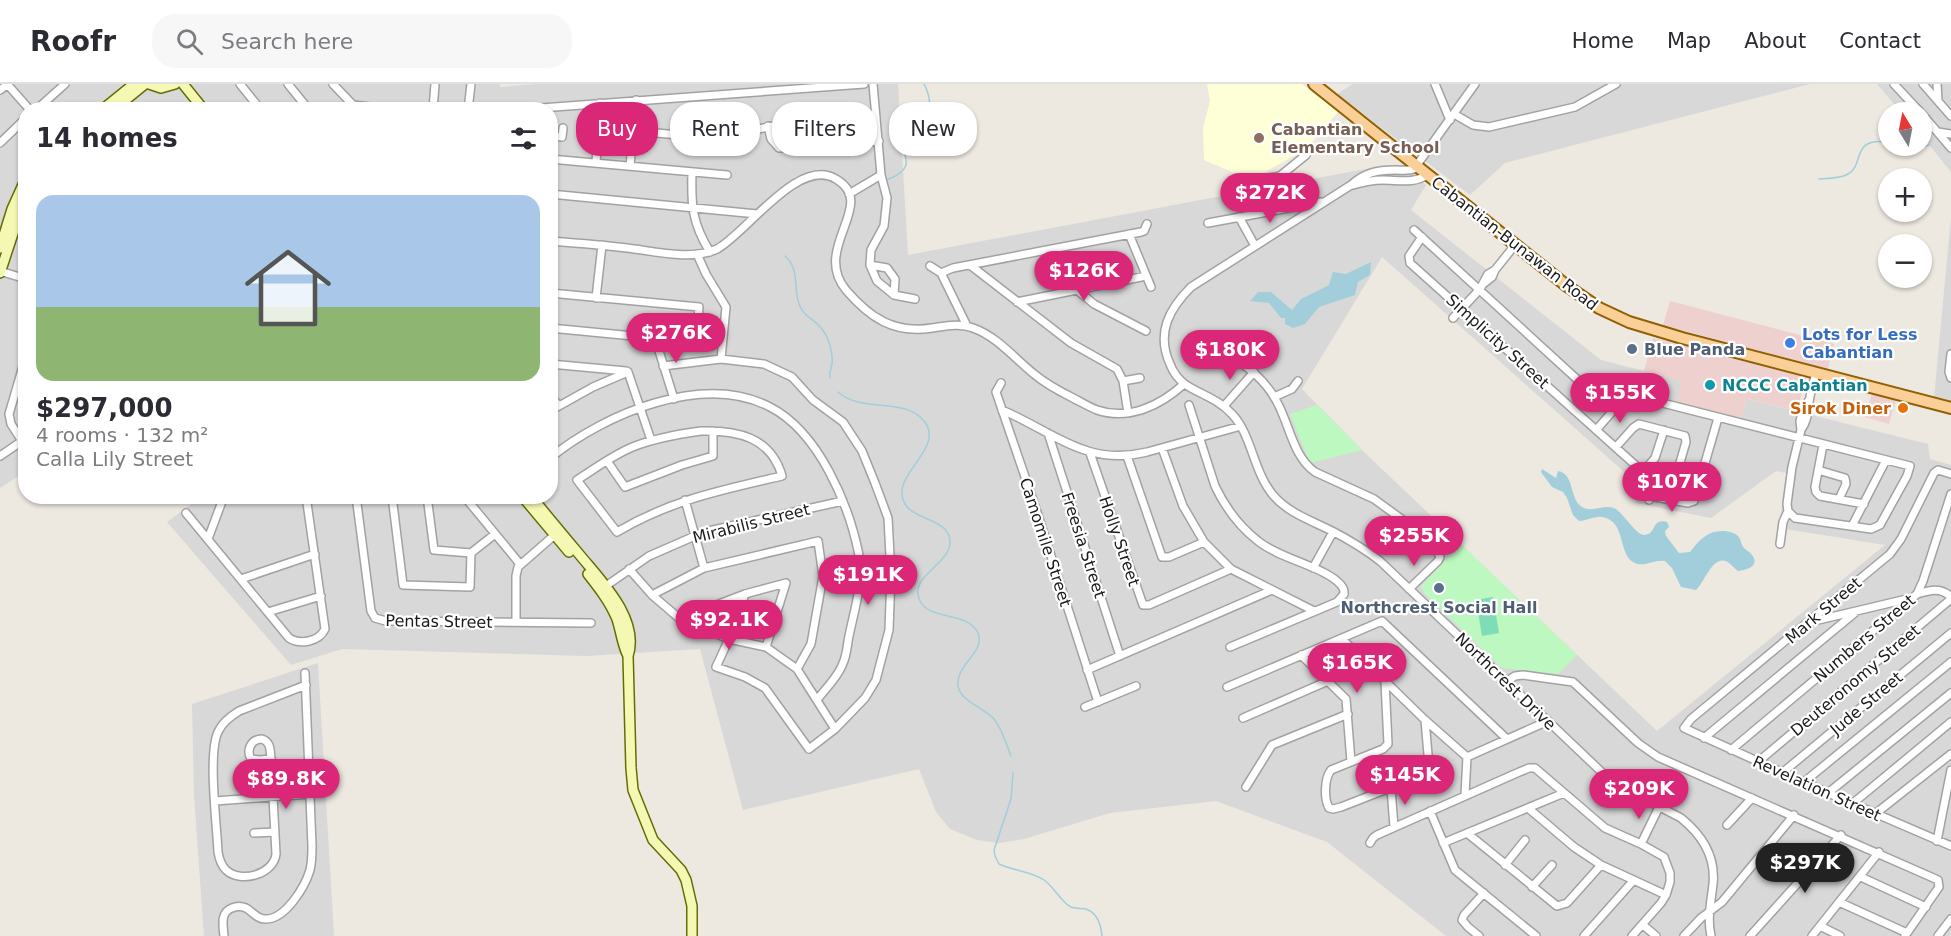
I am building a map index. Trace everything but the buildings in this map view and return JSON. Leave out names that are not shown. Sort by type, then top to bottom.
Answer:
[{"type":"main road","name":"Cabantian-Bunawan Road","points":[[1314,84],[1567,286],[1613,316],[1682,338],[1951,408]]},
{"type":"street","points":[[0,90],[7,84],[23,102]]},
{"type":"street","points":[[45,102],[65,84]]},
{"type":"street","points":[[112,102],[134,84]]},
{"type":"street","points":[[123,102],[147,84],[161,88],[175,84],[190,102]]},
{"type":"street","points":[[183,84],[198,102]]},
{"type":"street","points":[[240,84],[255,102]]},
{"type":"street","points":[[288,84],[303,102]]},
{"type":"street","points":[[333,84],[350,102]]},
{"type":"street","points":[[434,102],[435,84]]},
{"type":"street","points":[[469,102],[471,84]]},
{"type":"street","points":[[612,102],[864,84]]},
{"type":"street","points":[[873,84],[875,102]]},
{"type":"street","points":[[1436,84],[1452,117],[1473,125],[1489,127],[1575,107],[1616,84]]},
{"type":"street","points":[[558,242],[697,254],[710,252],[725,244],[757,214],[800,180],[814,176],[834,177],[844,185],[849,194],[851,210],[837,246],[835,258],[839,281],[872,314],[891,326],[912,330],[967,326],[980,331],[999,343],[1034,374],[1062,393],[1096,410],[1128,413],[1154,405],[1174,394],[1184,384],[1173,370],[1165,350],[1164,333],[1169,314],[1191,287],[1351,185],[1366,173],[1410,170],[1417,167],[1475,84]]},
{"type":"street","points":[[1894,84],[1911,102]]},
{"type":"street","points":[[1923,84],[1951,116]]},
{"type":"street","points":[[1937,84],[1938,100]]},
{"type":"street","points":[[558,107],[576,105]]},
{"type":"street","points":[[877,125],[881,175],[886,187],[887,213],[884,226],[871,250],[870,265],[877,281],[894,295],[915,299]]},
{"type":"street","points":[[1932,125],[1951,148]]},
{"type":"street","points":[[0,143],[18,126]]},
{"type":"street","points":[[768,126],[771,139],[778,148],[879,141]]},
{"type":"street","points":[[658,133],[714,138],[772,126]]},
{"type":"street","points":[[558,137],[562,137],[563,128]]},
{"type":"street","points":[[1938,132],[1951,134]]},
{"type":"street","points":[[1234,184],[1280,176],[1306,154]]},
{"type":"street","points":[[596,156],[596,163]]},
{"type":"street","points":[[630,166],[631,156]]},
{"type":"street","points":[[558,160],[727,176]]},
{"type":"street","points":[[1393,180],[1394,170]]},
{"type":"street","points":[[692,172],[691,207],[697,229],[710,252]]},
{"type":"street","points":[[849,194],[881,175]]},
{"type":"street","points":[[1351,185],[1380,180],[1417,180],[1427,175]]},
{"type":"street","points":[[558,195],[757,214]]},
{"type":"street","points":[[0,248],[18,196]]},
{"type":"street","points":[[1208,223],[1326,201]]},
{"type":"street","points":[[1239,217],[1255,246]]},
{"type":"street","points":[[18,218],[0,271],[18,277]]},
{"type":"street","points":[[941,273],[948,269],[1144,231],[1147,224]]},
{"type":"street","points":[[1414,230],[1482,286],[1580,382],[1910,466],[1907,476],[1879,527],[1871,529],[1795,518],[1788,511]]},
{"type":"street","points":[[1129,234],[1151,287]]},
{"type":"street","name":"Simplicity Street","points":[[1422,237],[1408,259],[1643,472],[1655,479],[1674,483]]},
{"type":"street","points":[[596,297],[602,245]]},
{"type":"street","points":[[1453,318],[1492,277],[1515,245]]},
{"type":"street","points":[[697,254],[726,307],[721,359]]},
{"type":"street","points":[[870,265],[887,268],[895,279],[894,295]]},
{"type":"street","points":[[970,265],[1071,343],[1117,369],[1123,381],[1128,413]]},
{"type":"street","points":[[930,266],[941,273],[967,326]]},
{"type":"street","points":[[1017,302],[1146,276]]},
{"type":"street","points":[[1077,290],[1094,304],[1146,331]]},
{"type":"street","points":[[558,294],[699,307],[696,342],[558,329]]},
{"type":"street","points":[[655,338],[674,399]]},
{"type":"street","points":[[1222,351],[1254,372],[1274,397],[1299,454],[1307,466],[1315,472],[1374,499],[1411,526],[1438,553],[1440,557],[1438,561],[1409,589]]},
{"type":"street","points":[[1951,354],[1949,372],[1951,378]]},
{"type":"street","points":[[663,366],[721,359],[764,364],[792,377],[813,400],[843,422],[862,451],[888,518],[891,575],[889,630],[876,680],[865,698],[835,729],[809,749],[765,688],[745,676],[716,667],[745,594]]},
{"type":"street","points":[[558,365],[628,372]]},
{"type":"street","points":[[558,405],[628,372]]},
{"type":"street","points":[[628,372],[651,441]]},
{"type":"street","points":[[1224,406],[1254,372]]},
{"type":"street","points":[[1780,544],[1783,522],[1788,511],[1788,494],[1801,430],[1800,421],[1809,400],[1816,373]]},
{"type":"street","points":[[1123,381],[1140,378]]},
{"type":"street","points":[[1274,397],[1292,389],[1298,381]]},
{"type":"street","name":"Camomile Street","points":[[1001,383],[996,392],[1098,702]]},
{"type":"street","name":"Northcrest Drive","points":[[1184,384],[1212,397],[1224,406],[1241,426],[1257,467],[1272,494],[1285,507],[1333,531],[1367,552],[1612,782],[1681,818],[1691,826],[1707,848],[1713,871],[1708,913],[1711,936]]},
{"type":"street","points":[[1597,429],[1611,413],[1620,393]]},
{"type":"street","points":[[18,395],[9,418],[18,433]]},
{"type":"street","points":[[558,453],[604,424],[640,407],[674,399],[724,395],[756,401],[785,416],[807,438],[829,471],[843,501],[860,557],[859,587],[843,664],[817,700]]},
{"type":"street","points":[[1189,405],[1220,497],[1233,516],[1260,543],[1277,554],[1313,568],[1341,585],[1348,594],[1337,602],[1230,647]]},
{"type":"street","points":[[1002,410],[1090,453],[1127,456],[1241,426]]},
{"type":"street","points":[[1655,479],[1649,498],[1688,503],[1694,501],[1718,418]]},
{"type":"street","points":[[1616,447],[1636,425],[1642,424],[1686,437],[1669,500]]},
{"type":"street","points":[[1643,472],[1655,458],[1664,430]]},
{"type":"street","points":[[607,460],[625,487],[682,465],[713,456],[713,431]]},
{"type":"street","points":[[713,431],[740,434],[765,446],[776,460],[782,476],[685,500],[650,514],[617,532],[577,480],[620,453],[651,441],[676,435],[713,431]]},
{"type":"street","name":"Freesia Street","points":[[1048,434],[1120,656]]},
{"type":"street","points":[[0,456],[18,444]]},
{"type":"street","points":[[1823,445],[1816,492],[1820,496],[1864,504]]},
{"type":"street","points":[[1162,448],[1183,506],[1204,542],[1231,569],[1314,612]]},
{"type":"street","name":"Holly Street","points":[[1090,453],[1141,609],[1231,569]]},
{"type":"street","points":[[1127,456],[1161,561],[1204,542]]},
{"type":"street","points":[[1852,526],[1886,460]]},
{"type":"street","points":[[1818,470],[1845,478],[1846,484],[1839,499]]},
{"type":"street","name":"Mark Street","points":[[1684,728],[1691,719],[1890,554],[1936,471],[1951,474]]},
{"type":"street","name":"Numbers Street","points":[[1731,750],[1916,596],[1951,494]]},
{"type":"street","points":[[685,500],[704,568]]},
{"type":"street","name":"Mirabilis Street","points":[[604,588],[629,568],[661,550],[696,535],[843,501]]},
{"type":"street","points":[[208,539],[221,504]]},
{"type":"street","points":[[186,513],[289,638],[302,642],[317,638],[325,629],[307,504]]},
{"type":"street","name":"Pentas Street","points":[[357,504],[371,611],[375,618],[386,621],[591,623]]},
{"type":"street","points":[[393,504],[404,585],[470,587],[471,553]]},
{"type":"street","points":[[428,504],[434,550],[471,553],[495,534]]},
{"type":"street","points":[[471,504],[520,564]]},
{"type":"street","points":[[530,504],[604,588],[625,618],[624,629],[632,644],[628,656],[633,790],[653,840],[681,870],[686,880],[692,906],[692,936]]},
{"type":"street","points":[[537,504],[557,533]]},
{"type":"street","points":[[1313,568],[1333,531]]},
{"type":"street","points":[[516,622],[516,576],[520,564],[557,533]]},
{"type":"street","points":[[652,595],[704,568],[818,541],[823,576],[811,644],[797,669]]},
{"type":"street","points":[[241,579],[315,554]]},
{"type":"street","points":[[629,568],[652,595],[680,619],[729,639],[766,647],[797,669],[835,729]]},
{"type":"street","points":[[680,619],[745,594],[786,583],[766,647]]},
{"type":"street","points":[[1087,670],[1272,590]]},
{"type":"street","points":[[1808,623],[1916,596],[1930,590],[1941,590],[1951,598]]},
{"type":"street","points":[[268,612],[321,596]]},
{"type":"street","name":"Deuteronomy Street","points":[[1759,761],[1951,598]]},
{"type":"street","points":[[1704,738],[1857,611]]},
{"type":"street","points":[[1227,687],[1382,621],[1507,739]]},
{"type":"street","name":"Jude Street","points":[[1782,773],[1951,633]]},
{"type":"street","points":[[1342,639],[1425,720],[1467,757]]},
{"type":"street","points":[[1301,655],[1346,699],[1351,762]]},
{"type":"street","points":[[1804,782],[1951,662]]},
{"type":"street","points":[[224,936],[223,917],[227,910],[241,906],[262,919],[274,918],[290,905],[302,888],[311,868],[305,674]]},
{"type":"street","points":[[1506,682],[1515,676],[1523,675],[1573,682],[1649,751],[1936,878],[1940,884],[1906,935],[1839,902]]},
{"type":"street","points":[[1243,718],[1328,681]]},
{"type":"street","points":[[1385,682],[1388,744],[1383,749],[1328,773],[1326,804],[1329,808],[1341,807],[1391,788],[1418,777],[1428,769],[1425,720]]},
{"type":"street","points":[[271,759],[275,861],[272,866],[258,874],[247,876],[231,874],[225,870],[219,860],[213,749],[219,730],[231,716],[239,711],[306,685]]},
{"type":"street","points":[[1085,707],[1136,686]]},
{"type":"street","points":[[1828,793],[1951,693]]},
{"type":"street","points":[[1246,787],[1272,745],[1348,714]]},
{"type":"street","points":[[1467,757],[1548,721]]},
{"type":"street","points":[[1852,804],[1951,722]]},
{"type":"street","name":"Revelation Street","points":[[1684,728],[1951,846]]},
{"type":"street","points":[[1875,814],[1951,754]]},
{"type":"street","points":[[1465,795],[1467,757]]},
{"type":"street","points":[[1370,843],[1372,838],[1394,827],[1523,770],[1535,768],[1605,828],[1664,857],[1668,864],[1670,882],[1666,895],[1632,936]]},
{"type":"street","points":[[1937,841],[1951,770]]},
{"type":"street","points":[[1391,788],[1394,827]]},
{"type":"street","points":[[215,801],[310,794]]},
{"type":"street","points":[[1443,843],[1564,794]]},
{"type":"street","points":[[1727,825],[1752,798]]},
{"type":"street","points":[[1641,844],[1659,807]]},
{"type":"street","points":[[1528,808],[1574,847],[1601,865],[1666,895]]},
{"type":"street","points":[[1430,811],[1455,870],[1536,936]]},
{"type":"street","points":[[1684,936],[1722,902],[1794,815]]},
{"type":"street","points":[[254,833],[275,832]]},
{"type":"street","points":[[1467,833],[1532,887],[1560,906],[1567,903],[1601,865]]},
{"type":"street","points":[[1750,936],[1841,836]]},
{"type":"street","points":[[1505,865],[1525,840]]},
{"type":"street","points":[[1812,936],[1879,852]]},
{"type":"street","points":[[1532,887],[1552,865]]},
{"type":"street","points":[[1861,877],[1926,907]]},
{"type":"street","points":[[1584,936],[1633,881]]},
{"type":"street","points":[[1479,936],[1463,923],[1462,918],[1484,893]]},
{"type":"street","points":[[1938,936],[1951,920]]},
{"type":"street","points":[[1643,925],[1656,936]]},
{"type":"street","points":[[1820,927],[1840,936]]},
{"type":"shaded area","points":[[0,84],[500,84],[500,87],[538,84],[898,84],[899,102],[889,102],[889,156],[902,156],[908,255],[1376,167],[1403,165],[1426,185],[1411,210],[1601,360],[1683,381],[1677,403],[1741,419],[1747,399],[1928,444],[1930,459],[1951,465],[1951,936],[1446,936],[1327,842],[1216,801],[1110,813],[1024,839],[999,843],[977,840],[950,829],[936,812],[919,769],[743,810],[700,649],[587,656],[342,649],[291,665],[167,522],[191,504],[558,504],[558,102],[18,102],[18,476],[0,488]],"holes":[[[1382,257],[1639,485],[1636,503],[1711,518],[1776,471],[1786,473],[1779,528],[1885,545],[1657,731],[1362,450],[1302,389]]]},
{"type":"shaded area","name":"Cabantian Elementary School","points":[[1207,84],[1302,84],[1338,112],[1306,149],[1251,180],[1204,160],[1203,128],[1210,101]]},
{"type":"shaded area","points":[[1353,84],[1810,84],[1505,163],[1470,195],[1337,94]]},
{"type":"shaded area","points":[[1877,84],[1951,84],[1951,172],[1932,148],[1932,102],[1892,102]]},
{"type":"shaded area","points":[[1951,217],[1951,402],[1934,398]]},
{"type":"shaded area","points":[[1670,301],[1834,344],[1828,369],[1663,325]]},
{"type":"shaded area","points":[[1653,338],[1806,377],[1797,411],[1747,399],[1741,419],[1677,403],[1682,381],[1644,371]]},
{"type":"shaded area","points":[[1872,394],[1896,400],[1889,424],[1865,417]]},
{"type":"shaded area","points":[[318,663],[334,936],[204,936],[194,795],[192,704]]},
{"type":"green space","points":[[1317,405],[1362,450],[1310,463],[1290,414]]},
{"type":"green space","points":[[1461,544],[1577,655],[1558,674],[1502,668],[1425,594],[1421,587],[1423,584]]},
{"type":"green space","points":[[1493,597],[1499,633],[1482,636],[1476,600]]},
{"type":"water","points":[[1371,262],[1370,275],[1358,282],[1355,295],[1319,307],[1305,324],[1293,328],[1285,324],[1285,318],[1281,318],[1269,303],[1250,301],[1258,292],[1271,292],[1292,310],[1301,299],[1329,285],[1333,272],[1346,274]]},
{"type":"water","points":[[1542,469],[1556,478],[1558,471],[1563,473],[1582,507],[1586,509],[1614,508],[1641,534],[1649,534],[1658,522],[1667,522],[1669,527],[1665,531],[1666,536],[1679,553],[1690,552],[1701,539],[1714,532],[1733,533],[1739,537],[1744,548],[1752,555],[1753,565],[1738,571],[1726,561],[1717,562],[1696,590],[1681,587],[1672,568],[1665,561],[1637,564],[1631,560],[1626,554],[1619,532],[1610,520],[1599,517],[1579,521],[1573,515],[1563,492],[1552,487],[1541,472]]},
{"type":"waterway","points":[[886,180],[904,169],[906,157],[901,138],[903,131],[927,121],[930,102],[924,84]]},
{"type":"waterway","points":[[1819,179],[1845,176],[1853,170],[1863,148],[1868,144],[1878,142]]},
{"type":"waterway","points":[[785,256],[793,267],[797,298],[801,308],[821,328],[828,340],[832,359],[830,378]]},
{"type":"waterway","points":[[838,392],[848,399],[859,402],[906,409],[917,414],[925,422],[929,432],[928,443],[909,473],[902,494],[910,510],[945,530],[950,544],[943,558],[919,585],[920,601],[932,611],[966,622],[978,633],[978,646],[961,672],[958,686],[963,696],[994,719],[1002,732],[1011,756]]},
{"type":"waterway","points":[[1013,773],[1011,799],[994,850],[999,864],[1039,877],[1048,883],[1068,905],[1093,913],[1098,920],[1102,936]]},
{"type":"place","name":"Cabantian Elementary School","points":[[1259,138]]},
{"type":"place","name":"Lots for Less Cabantian","points":[[1790,343]]},
{"type":"place","name":"Blue Panda","points":[[1632,349]]},
{"type":"place","name":"NCCC Cabantian","points":[[1710,385]]},
{"type":"place","name":"Sirok Diner","points":[[1903,408]]},
{"type":"place","name":"Northcrest Social Hall","points":[[1439,588]]}]
